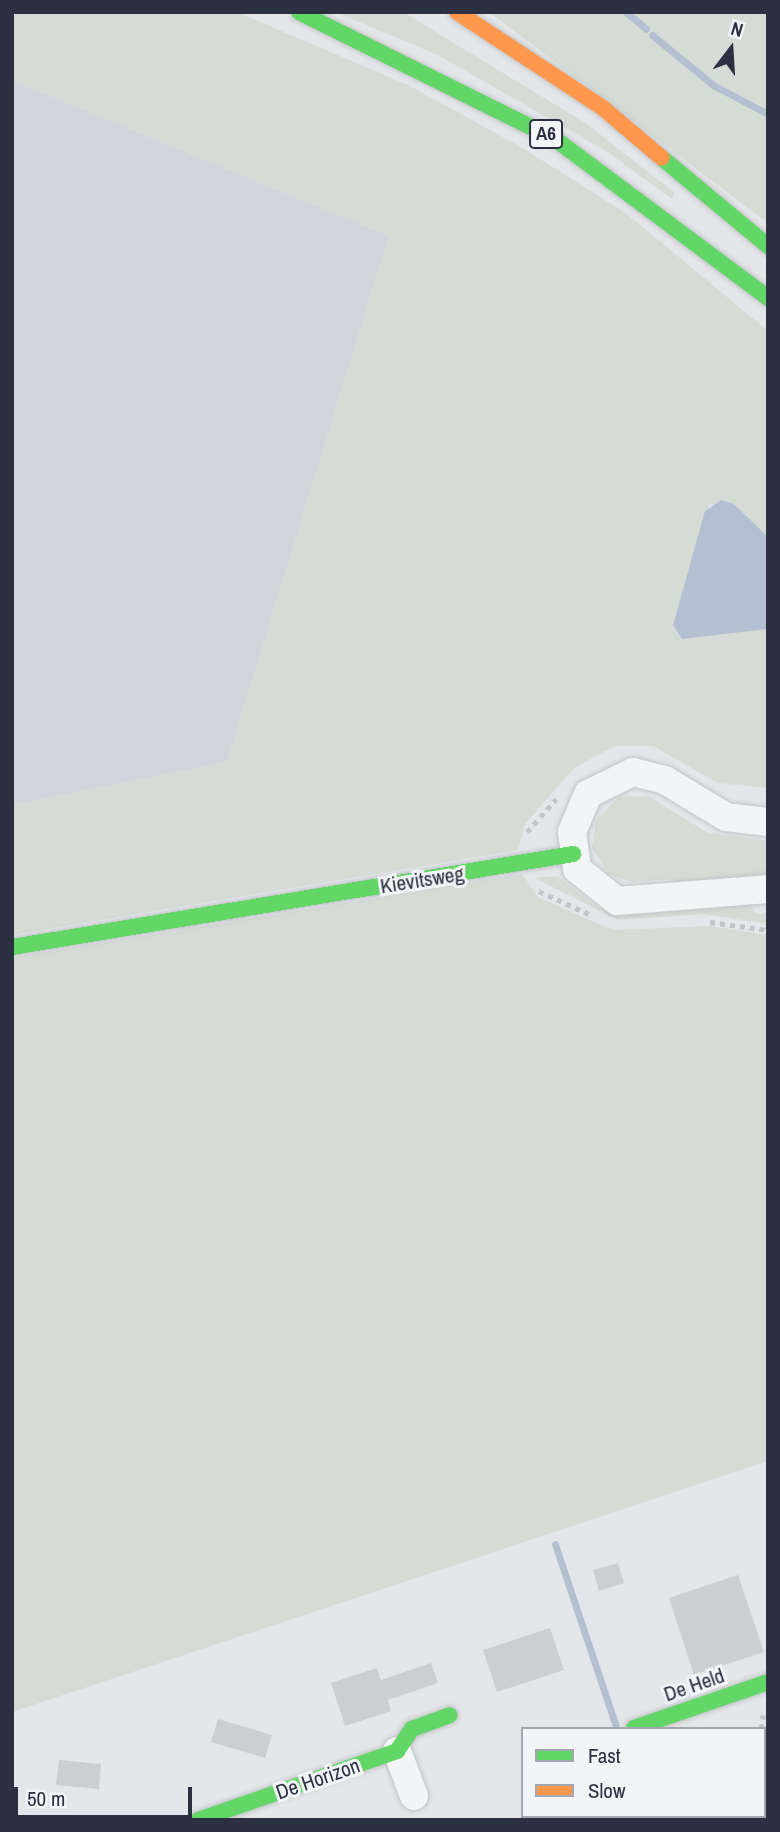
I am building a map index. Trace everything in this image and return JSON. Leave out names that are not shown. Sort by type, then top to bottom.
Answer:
[{"type":"main road","name":"A6","points":[[299,12],[555,139],[678,225],[768,298]]},
{"type":"main road","name":"A6","points":[[457,12],[603,108],[768,246]]},
{"type":"main road","name":"Kievitsweg","points":[[12,947],[573,854]]},
{"type":"main road","name":"De Held","points":[[638,1727],[768,1682]]},
{"type":"main road","name":"De Horizon","points":[[198,1820],[397,1751],[412,1729],[450,1715]]},
{"type":"street","points":[[768,822],[726,817],[665,780],[633,772],[600,784],[579,806],[573,854],[586,881],[617,901],[768,889]]},
{"type":"street","points":[[397,1751],[414,1796]]},
{"type":"shaded area","points":[[12,12],[237,12],[410,86],[521,147],[627,214],[768,331],[768,537],[734,504],[710,504],[673,625],[683,639],[768,629],[768,788],[718,783],[653,746],[615,746],[574,768],[525,824],[518,850],[12,935],[12,805],[227,762],[389,236],[12,80]]},
{"type":"shaded area","points":[[335,12],[403,12],[587,124],[675,193],[672,199],[609,153],[438,55]]},
{"type":"shaded area","points":[[489,12],[768,12],[768,223]]},
{"type":"shaded area","points":[[12,80],[389,236],[227,762],[12,805]]},
{"type":"shaded area","points":[[648,796],[708,833],[768,841],[768,875],[675,887],[673,879],[631,882],[609,874],[592,848],[596,820],[619,797]]},
{"type":"shaded area","points":[[522,874],[539,898],[613,930],[710,926],[768,935],[768,1461],[12,1712],[12,958]]},
{"type":"shaded area","points":[[557,876],[597,907],[622,916],[750,904],[757,914],[768,913],[768,924],[704,914],[618,920],[535,878]]},
{"type":"water","points":[[721,500],[734,504],[768,537],[768,629],[682,639],[673,625],[705,511]]},
{"type":"building","points":[[618,1563],[624,1583],[599,1591],[593,1570]]},
{"type":"building","points":[[738,1575],[764,1652],[694,1675],[669,1598]]},
{"type":"building","points":[[550,1628],[564,1670],[497,1692],[483,1650]]},
{"type":"building","points":[[431,1663],[438,1683],[388,1700],[391,1711],[345,1726],[331,1683],[377,1668],[381,1680]]},
{"type":"building","points":[[218,1719],[272,1735],[265,1758],[211,1742]]},
{"type":"building","points":[[59,1760],[101,1764],[99,1789],[56,1785]]},
{"type":"waterway","points":[[626,12],[646,29]]},
{"type":"waterway","points":[[652,35],[713,85],[768,114]]},
{"type":"waterway","points":[[555,1544],[616,1727]]},
{"type":"traffic: fast","points":[[299,12],[555,139],[768,298]]},
{"type":"traffic: fast","points":[[662,158],[768,246]]},
{"type":"traffic: fast","points":[[12,947],[573,854]]},
{"type":"traffic: fast","points":[[637,1727],[768,1682]]},
{"type":"traffic: fast","points":[[198,1820],[397,1751],[412,1729],[450,1715]]},
{"type":"traffic: slow","points":[[457,12],[603,108],[662,158]]}]
